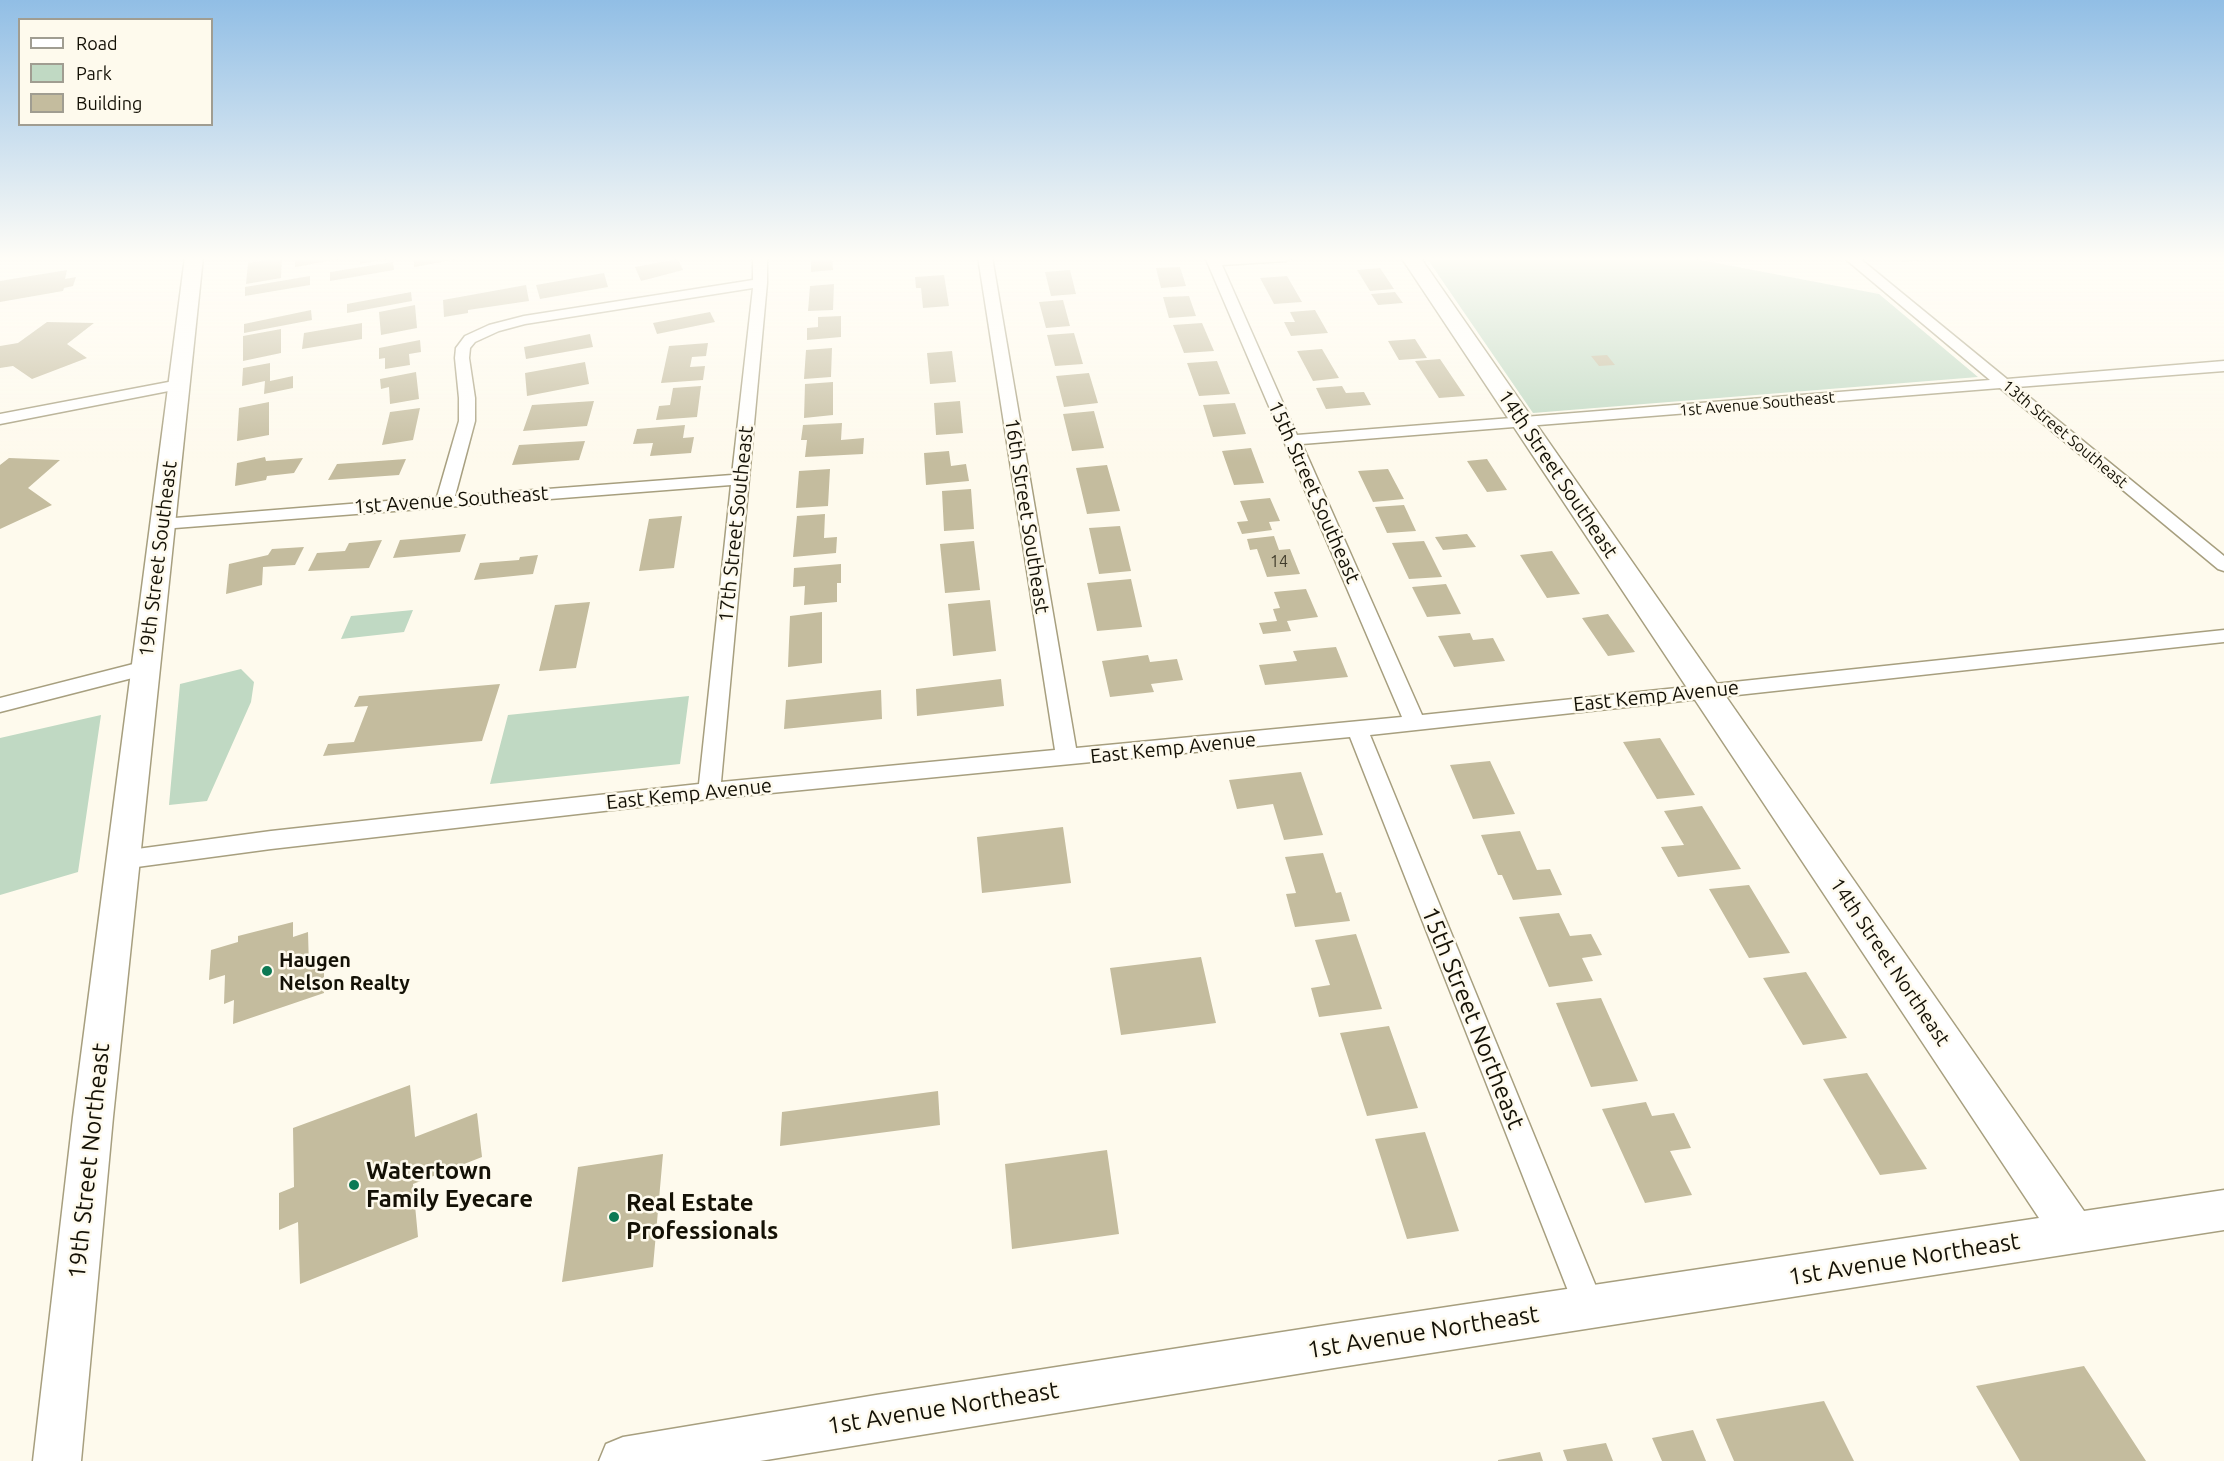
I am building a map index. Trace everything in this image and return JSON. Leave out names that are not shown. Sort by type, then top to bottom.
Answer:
[{"type":"main road","name":"19th Street Southeast","points":[[122,860],[186,325]]},
{"type":"main road","name":"14th Street Southeast","points":[[1457,325],[1706,690]]},
{"type":"main road","name":"14th Street Northeast","points":[[1706,690],[2074,1233]]},
{"type":"main road","name":"19th Street Northeast","points":[[57,1461],[122,860]]},
{"type":"main road","name":"1st Avenue Northeast","points":[[623,1461],[876,1418],[1589,1306],[2224,1210]]},
{"type":"street","points":[[445,500],[467,422],[463,348],[470,339],[494,328],[507,325]]},
{"type":"street","name":"17th Street Southeast","points":[[710,791],[756,325]]},
{"type":"street","name":"16th Street Southeast","points":[[996,325],[1066,758]]},
{"type":"street","name":"15th Street Southeast","points":[[1242,325],[1415,723]]},
{"type":"street","name":"13th Street Southeast","points":[[1933,325],[2224,565]]},
{"type":"street","name":"1st Avenue Southeast","points":[[1291,440],[2224,366]]},
{"type":"street","points":[[0,419],[179,385]]},
{"type":"street","name":"1st Avenue Southeast","points":[[162,524],[445,500],[740,479]]},
{"type":"street","name":"East Kemp Avenue","points":[[122,860],[271,840],[710,791],[1358,729],[2224,636]]},
{"type":"street","points":[[0,705],[145,668]]},
{"type":"street","name":"15th Street Northeast","points":[[1358,729],[1589,1306]]},
{"type":"green space","points":[[1473,325],[1916,325],[1978,377],[1533,413]]},
{"type":"green space","points":[[413,610],[404,632],[341,639],[351,616]]},
{"type":"green space","points":[[241,669],[254,682],[251,702],[207,801],[169,805],[180,684]]},
{"type":"green space","points":[[689,696],[680,764],[490,784],[508,715]]},
{"type":"green space","points":[[101,715],[78,872],[0,895],[0,738]]},
{"type":"building","points":[[43,325],[91,325],[67,344],[87,358],[32,379],[13,366],[0,368],[0,346],[18,343]]},
{"type":"building","points":[[244,325],[285,325],[244,333]]},
{"type":"building","points":[[362,325],[362,339],[302,349],[304,333]]},
{"type":"building","points":[[380,325],[417,325],[417,328],[381,335]]},
{"type":"building","points":[[654,325],[700,325],[657,334]]},
{"type":"building","points":[[818,325],[841,325],[841,337],[807,340],[807,328]]},
{"type":"building","points":[[1045,325],[1070,326],[1046,328]]},
{"type":"building","points":[[1173,325],[1203,325],[1214,351],[1184,353]]},
{"type":"building","points":[[1286,325],[1324,325],[1328,333],[1291,336]]},
{"type":"building","points":[[281,329],[281,353],[243,361],[243,336]]},
{"type":"building","points":[[1074,333],[1083,364],[1055,366],[1047,335]]},
{"type":"building","points":[[590,334],[593,347],[526,359],[524,347]]},
{"type":"building","points":[[1415,339],[1427,358],[1399,360],[1388,341]]},
{"type":"building","points":[[420,340],[421,352],[409,354],[410,365],[385,369],[385,358],[379,359],[379,348]]},
{"type":"building","points":[[708,343],[706,356],[692,357],[690,367],[705,366],[703,380],[661,383],[669,346]]},
{"type":"building","points":[[832,348],[831,377],[804,379],[806,350]]},
{"type":"building","points":[[1322,349],[1339,378],[1313,381],[1297,351]]},
{"type":"building","points":[[952,351],[956,382],[930,384],[927,353]]},
{"type":"building","points":[[1607,355],[1615,365],[1599,366],[1591,356]]},
{"type":"building","points":[[1440,359],[1465,396],[1439,398],[1415,361]]},
{"type":"building","points":[[1217,361],[1230,394],[1199,396],[1187,363]]},
{"type":"building","points":[[585,362],[589,384],[527,396],[525,373]]},
{"type":"building","points":[[270,363],[270,381],[293,376],[293,388],[264,394],[265,381],[242,386],[243,368]]},
{"type":"building","points":[[416,372],[419,399],[390,404],[389,387],[381,389],[380,379]]},
{"type":"building","points":[[1089,373],[1098,403],[1064,407],[1056,376]]},
{"type":"building","points":[[833,382],[833,415],[804,418],[805,384]]},
{"type":"building","points":[[701,386],[697,417],[656,420],[659,406],[670,405],[673,388]]},
{"type":"building","points":[[1342,386],[1346,393],[1364,392],[1371,405],[1326,409],[1316,388]]},
{"type":"building","points":[[594,401],[587,426],[523,431],[532,405]]},
{"type":"building","points":[[960,401],[963,433],[936,435],[934,403]]},
{"type":"building","points":[[269,402],[269,435],[237,441],[239,408]]},
{"type":"building","points":[[1235,403],[1246,434],[1213,437],[1203,405]]},
{"type":"building","points":[[420,408],[413,440],[382,445],[390,412]]},
{"type":"building","points":[[1094,411],[1104,448],[1072,451],[1063,414]]},
{"type":"building","points":[[842,423],[841,440],[864,438],[863,454],[805,457],[807,440],[801,440],[803,425]]},
{"type":"building","points":[[685,425],[683,438],[694,437],[691,453],[650,456],[653,443],[633,444],[637,429]]},
{"type":"building","points":[[585,441],[579,460],[512,465],[519,445]]},
{"type":"building","points":[[1251,448],[1264,483],[1234,485],[1222,451]]},
{"type":"building","points":[[949,451],[951,466],[966,464],[969,481],[926,485],[924,453]]},
{"type":"building","points":[[265,457],[266,461],[303,458],[294,473],[267,476],[266,480],[235,486],[237,463]]},
{"type":"building","points":[[9,458],[60,460],[28,488],[52,505],[0,529],[0,465]]},
{"type":"building","points":[[406,459],[399,475],[328,480],[337,464]]},
{"type":"building","points":[[1487,459],[1507,490],[1487,492],[1467,461]]},
{"type":"building","points":[[1107,465],[1120,511],[1087,514],[1076,468]]},
{"type":"building","points":[[830,469],[828,506],[796,508],[799,471]]},
{"type":"building","points":[[1388,469],[1404,499],[1373,502],[1358,471]]},
{"type":"building","points":[[971,489],[974,529],[944,531],[942,491]]},
{"type":"building","points":[[1270,498],[1280,521],[1269,522],[1272,530],[1242,534],[1237,522],[1248,521],[1240,501]]},
{"type":"building","points":[[1404,505],[1416,531],[1387,533],[1375,507]]},
{"type":"building","points":[[825,514],[824,538],[837,537],[836,553],[793,557],[797,516]]},
{"type":"building","points":[[682,516],[674,568],[639,571],[649,519]]},
{"type":"building","points":[[1120,526],[1131,571],[1099,574],[1089,528]]},
{"type":"building","points":[[466,534],[460,552],[393,558],[400,540]]},
{"type":"building","points":[[1467,534],[1476,547],[1443,550],[1435,537]]},
{"type":"building","points":[[1274,536],[1279,550],[1290,549],[1300,574],[1267,577],[1257,549],[1250,550],[1247,539]]},
{"type":"building","points":[[382,540],[369,568],[308,571],[317,553],[345,551],[349,543]]},
{"type":"building","points":[[974,541],[980,590],[945,593],[940,544]]},
{"type":"building","points":[[1424,541],[1442,577],[1409,579],[1392,543]]},
{"type":"building","points":[[304,547],[295,565],[263,567],[262,585],[226,594],[229,564],[268,555],[272,549]]},
{"type":"building","points":[[1552,551],[1580,594],[1547,598],[1520,555]]},
{"type":"building","points":[[538,555],[533,574],[474,580],[480,563],[519,560],[520,557]]},
{"type":"building","points":[[841,564],[841,583],[837,583],[837,602],[804,605],[805,586],[793,587],[794,568]]},
{"type":"building","points":[[1131,579],[1142,627],[1097,631],[1087,583]]},
{"type":"building","points":[[1446,584],[1461,614],[1427,617],[1412,587]]},
{"type":"building","points":[[1306,589],[1318,617],[1287,621],[1291,631],[1263,634],[1259,623],[1277,621],[1273,609],[1280,608],[1274,592]]},
{"type":"building","points":[[990,600],[996,651],[953,656],[948,604]]},
{"type":"building","points":[[590,602],[576,668],[539,671],[555,605]]},
{"type":"building","points":[[822,612],[822,663],[788,667],[790,616]]},
{"type":"building","points":[[1608,614],[1635,652],[1608,656],[1582,618]]},
{"type":"building","points":[[1470,633],[1473,640],[1493,638],[1505,661],[1454,667],[1438,636]]},
{"type":"building","points":[[1336,647],[1348,677],[1265,685],[1259,665],[1297,661],[1293,651]]},
{"type":"building","points":[[1148,655],[1150,662],[1177,659],[1183,680],[1151,684],[1154,692],[1110,697],[1102,661]]},
{"type":"building","points":[[1001,679],[1004,706],[917,716],[916,689]]},
{"type":"building","points":[[500,684],[482,741],[323,756],[328,744],[354,742],[368,706],[354,707],[359,696]]},
{"type":"building","points":[[881,690],[882,719],[784,729],[786,700]]},
{"type":"building","points":[[1660,738],[1695,795],[1657,799],[1623,742]]},
{"type":"building","points":[[1490,761],[1515,814],[1473,819],[1450,765]]},
{"type":"building","points":[[1301,772],[1323,835],[1284,840],[1273,804],[1237,809],[1229,780]]},
{"type":"building","points":[[1702,806],[1741,869],[1678,877],[1661,847],[1684,845],[1664,811]]},
{"type":"building","points":[[1063,827],[1071,883],[982,893],[977,837]]},
{"type":"building","points":[[1520,831],[1537,870],[1550,869],[1562,895],[1513,900],[1502,875],[1498,875],[1481,835]]},
{"type":"building","points":[[1323,853],[1336,893],[1341,892],[1350,921],[1295,927],[1286,894],[1296,893],[1285,857]]},
{"type":"building","points":[[1749,885],[1790,953],[1749,958],[1709,889]]},
{"type":"building","points":[[1559,913],[1570,936],[1591,934],[1602,955],[1582,958],[1593,981],[1549,987],[1519,917]]},
{"type":"building","name":"Haugen Nelson Realty","points":[[293,922],[293,937],[308,932],[309,968],[324,963],[324,993],[233,1024],[234,1000],[224,1004],[225,975],[209,980],[211,950],[238,942],[238,936]]},
{"type":"building","points":[[1356,934],[1382,1009],[1319,1017],[1311,988],[1330,985],[1315,940]]},
{"type":"building","points":[[1201,957],[1216,1023],[1121,1035],[1110,968]]},
{"type":"building","points":[[1806,972],[1847,1038],[1803,1045],[1763,978]]},
{"type":"building","points":[[1601,998],[1638,1081],[1591,1087],[1556,1003]]},
{"type":"building","points":[[1389,1026],[1418,1108],[1367,1116],[1340,1033]]},
{"type":"building","points":[[1867,1073],[1927,1169],[1880,1175],[1823,1079]]},
{"type":"building","name":"Watertown Family Eyecare","points":[[410,1085],[415,1137],[477,1113],[482,1157],[413,1184],[418,1237],[300,1284],[298,1222],[279,1230],[279,1193],[294,1187],[293,1128]]},
{"type":"building","points":[[938,1091],[940,1125],[780,1146],[782,1112]]},
{"type":"building","points":[[1646,1102],[1652,1116],[1674,1113],[1691,1148],[1670,1151],[1692,1195],[1645,1203],[1602,1109]]},
{"type":"building","points":[[1425,1132],[1459,1231],[1407,1239],[1375,1139]]},
{"type":"building","points":[[1107,1150],[1119,1234],[1012,1249],[1005,1164]]},
{"type":"building","name":"Real Estate Professionals","points":[[663,1154],[653,1267],[562,1282],[578,1167]]},
{"type":"building","points":[[2084,1366],[2146,1461],[2020,1461],[1976,1386]]},
{"type":"building","points":[[1824,1401],[1854,1461],[1734,1461],[1716,1419]]},
{"type":"building","points":[[1693,1430],[1706,1461],[1662,1461],[1652,1438]]},
{"type":"building","points":[[1606,1443],[1613,1461],[1567,1461],[1563,1450]]},
{"type":"building","points":[[1540,1452],[1543,1461],[1498,1461],[1498,1460]]},
{"type":"place","name":"Haugen Nelson Realty","points":[[267,971]]},
{"type":"place","name":"Watertown Family Eyecare","points":[[354,1185]]},
{"type":"place","name":"Real Estate Professionals","points":[[614,1217]]}]
